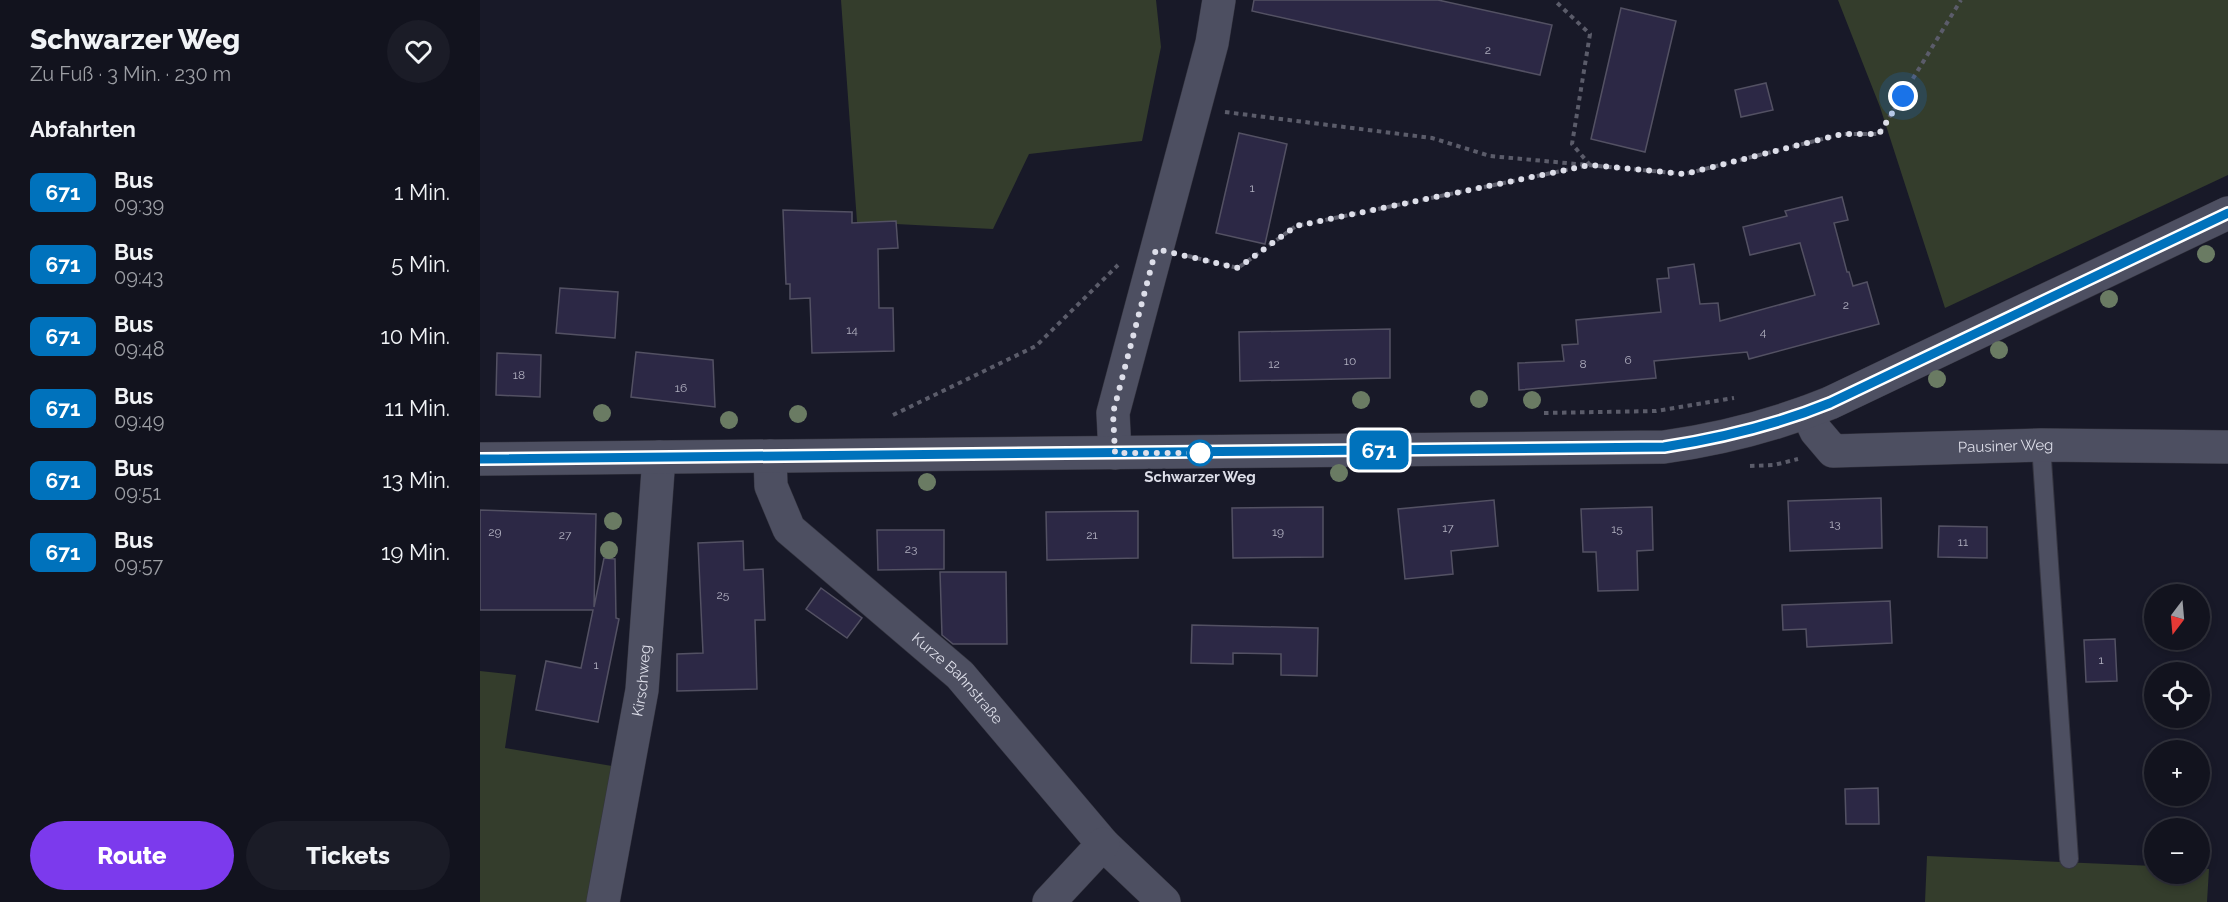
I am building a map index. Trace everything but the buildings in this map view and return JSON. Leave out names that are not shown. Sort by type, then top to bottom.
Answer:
[{"type":"street","points":[[1115,453],[1113,413],[1212,43],[1219,0]]},
{"type":"street","points":[[480,459],[1664,447],[1743,433],[1807,412],[1869,386],[1943,347],[2228,213]]},
{"type":"street","name":"Pausiner Weg","points":[[1807,412],[1816,431],[1833,452],[2041,445],[2228,447]]},
{"type":"street","name":"Kurze Bahnstraße","points":[[770,456],[771,486],[789,529],[960,675],[1103,844],[1164,902]]},
{"type":"street","name":"Kirschweg","points":[[603,902],[642,690],[659,457]]},
{"type":"street","points":[[1049,902],[1103,844]]},
{"type":"lane","points":[[2041,445],[2069,859]]},
{"type":"path","points":[[1554,0],[1590,34],[1572,144],[1590,165]]},
{"type":"path","points":[[1195,108],[1432,138],[1490,156],[1685,174],[1842,134],[1879,134],[1961,0]]},
{"type":"path","points":[[893,415],[1036,346],[1138,245],[1238,268],[1296,226],[1590,165]]},
{"type":"path","points":[[1540,413],[1656,411],[1738,397]]},
{"type":"green space","points":[[841,0],[1156,0],[1161,47],[1142,141],[1029,154],[993,229],[857,222]]},
{"type":"green space","points":[[1838,0],[2228,0],[2228,175],[1945,308],[1880,107]]},
{"type":"green space","points":[[480,671],[516,675],[505,748],[618,767],[590,902],[480,902]]},
{"type":"green space","points":[[1927,856],[2144,866],[2144,884],[2208,884],[2207,902],[1925,902]]},
{"type":"bus line","name":"671","points":[[480,459],[1664,447],[1766,427],[1830,403],[1869,386],[1943,347],[2228,213]]},
{"type":"place","name":"Schwarzer Weg","points":[[1200,453]]},
{"type":"route","points":[[1200,453],[1115,453],[1113,413],[1156,249],[1238,268],[1296,226],[1590,165],[1685,174],[1842,134],[1879,134],[1903,96]]}]
